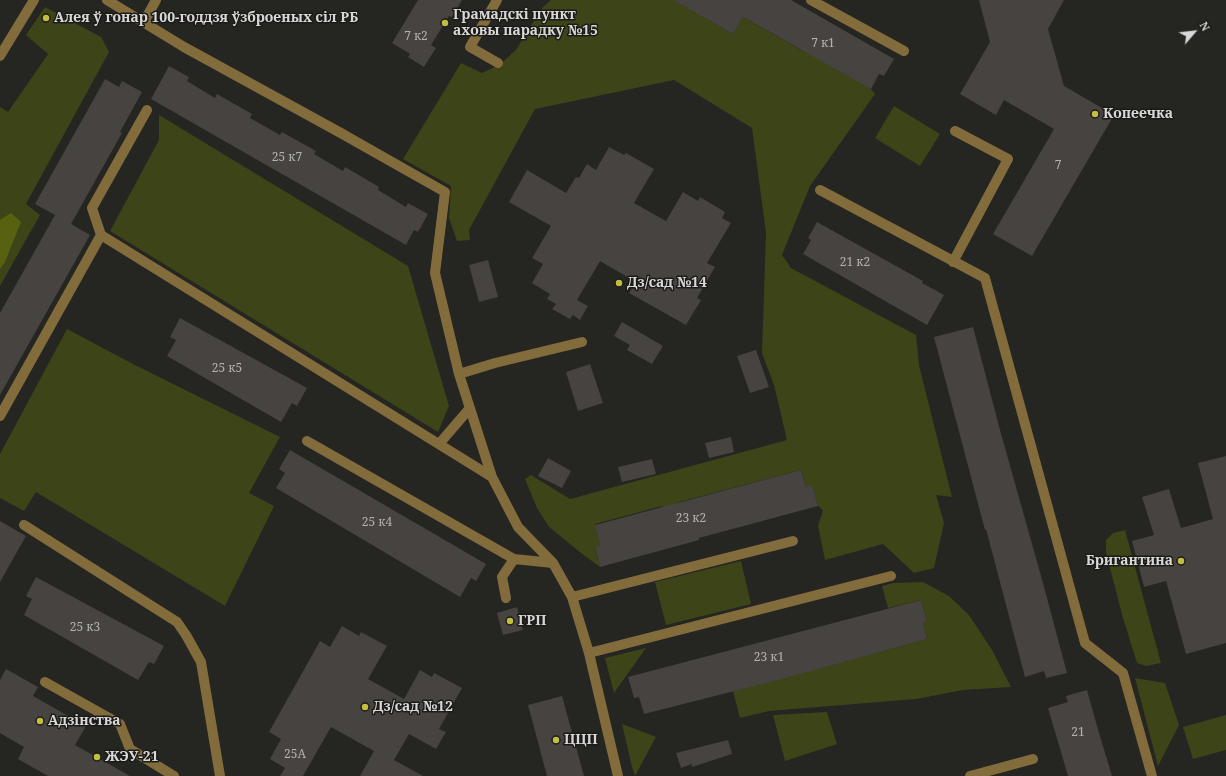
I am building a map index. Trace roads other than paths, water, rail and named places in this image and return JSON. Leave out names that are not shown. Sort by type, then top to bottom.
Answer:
[{"type":"lane","points":[[0,56],[34,0]]},
{"type":"lane","points":[[107,0],[184,47],[445,192],[435,273],[459,374],[492,477],[518,527],[553,563],[572,597],[589,653],[618,776]]},
{"type":"lane","points":[[144,22],[156,0]]},
{"type":"lane","points":[[497,0],[470,47],[498,63]]},
{"type":"lane","points":[[811,0],[904,51]]},
{"type":"lane","points":[[147,110],[92,208],[101,235],[492,477]]},
{"type":"lane","points":[[953,262],[1008,159],[955,131]]},
{"type":"lane","points":[[820,190],[985,278],[1085,643],[1123,673],[1152,776]]},
{"type":"lane","points":[[0,416],[101,235]]},
{"type":"lane","points":[[459,374],[495,363],[582,342]]},
{"type":"lane","points":[[439,444],[470,408]]},
{"type":"lane","points":[[307,441],[514,559],[553,563]]},
{"type":"lane","points":[[24,525],[177,622],[201,662],[220,776]]},
{"type":"lane","points":[[572,597],[793,541]]},
{"type":"lane","points":[[506,598],[502,577],[514,559]]},
{"type":"lane","points":[[589,653],[891,576]]},
{"type":"lane","points":[[45,682],[120,724],[130,749],[174,776]]},
{"type":"lane","points":[[970,776],[1033,759]]},
{"type":"place","name":"Алея ў гонар 100-годдзя ўзброеных сіл РБ","points":[[46,18]]},
{"type":"place","name":"Грамадскі пункт аховы парадку №15","points":[[445,23]]},
{"type":"place","name":"Копеечка","points":[[1095,114]]},
{"type":"place","name":"Дз/сад №14","points":[[619,283]]},
{"type":"place","name":"Бригантина","points":[[1181,561]]},
{"type":"place","name":"ГРП","points":[[510,621]]},
{"type":"place","name":"Дз/сад №12","points":[[365,707]]},
{"type":"place","name":"Адзінства","points":[[40,721]]},
{"type":"place","name":"ЦЦП","points":[[556,740]]},
{"type":"place","name":"ЖЭУ-21","points":[[97,757]]}]
